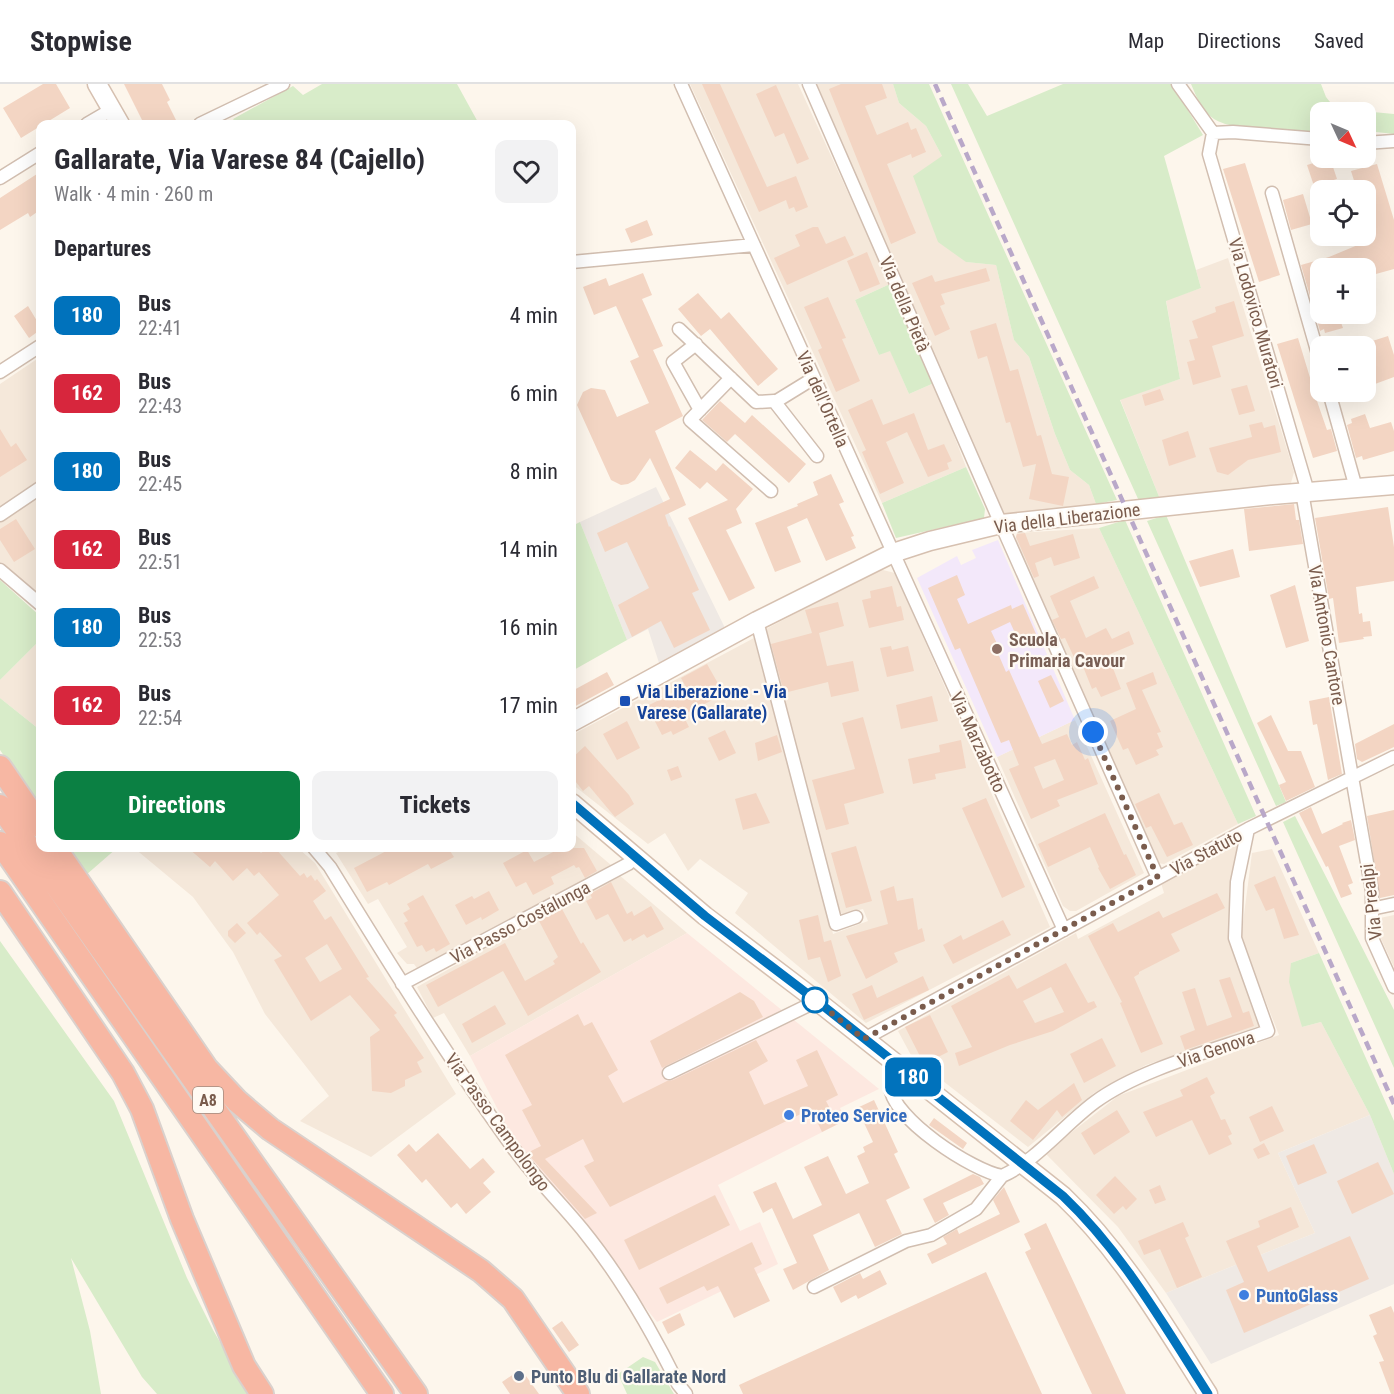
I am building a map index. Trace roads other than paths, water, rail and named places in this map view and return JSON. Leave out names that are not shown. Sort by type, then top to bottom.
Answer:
[{"type":"highway","points":[[0,767],[36,820]]},
{"type":"highway","name":"A8","points":[[0,806],[416,1394]]},
{"type":"highway","name":"A8","points":[[0,843],[382,1394]]},
{"type":"highway","points":[[58,852],[207,1069],[237,1101],[270,1129],[456,1254],[502,1288],[513,1299],[579,1394]]},
{"type":"highway","points":[[0,892],[128,1082],[142,1109],[182,1219],[244,1366],[262,1394]]},
{"type":"main road","points":[[97,84],[116,117]]},
{"type":"main road","name":"Via della Liberazione","points":[[576,720],[757,621],[893,553],[930,541],[1000,524],[1394,484]]},
{"type":"main road","points":[[576,807],[632,860]]},
{"type":"main road","points":[[576,822],[632,860],[817,1001],[1023,1163],[1071,1204],[1112,1248],[1208,1394]]},
{"type":"street","points":[[208,120],[283,84]]},
{"type":"street","name":"Via dell'Ortella","points":[[681,84],[893,553]]},
{"type":"street","name":"Via della Pietà","points":[[809,84],[1000,524],[1158,878]]},
{"type":"street","points":[[1178,84],[1213,133],[1233,132],[1310,138]]},
{"type":"street","name":"Via Lodovico Muratori","points":[[1213,133],[1209,154],[1305,492]]},
{"type":"street","points":[[1376,142],[1394,141]]},
{"type":"street","points":[[0,178],[36,156]]},
{"type":"street","points":[[1272,193],[1313,336]]},
{"type":"street","points":[[576,262],[754,245]]},
{"type":"street","points":[[679,329],[756,402],[775,402],[814,378]]},
{"type":"street","points":[[696,344],[673,362],[700,410]]},
{"type":"street","points":[[0,372],[36,349]]},
{"type":"street","points":[[731,378],[690,420],[771,491]]},
{"type":"street","points":[[775,402],[817,456]]},
{"type":"street","points":[[1332,402],[1356,488]]},
{"type":"street","points":[[0,515],[36,491]]},
{"type":"street","name":"Via Antonio Cantore","points":[[1305,492],[1351,778]]},
{"type":"street","name":"Via Marzabotto","points":[[893,553],[1064,930]]},
{"type":"street","points":[[0,570],[36,601]]},
{"type":"street","points":[[757,621],[836,924],[856,917]]},
{"type":"street","name":"Via Statuto","points":[[864,1039],[1248,829],[1394,757]]},
{"type":"street","name":"Via Prealpi","points":[[1351,778],[1372,891],[1372,938],[1394,987]]},
{"type":"street","name":"Via Genova","points":[[1023,1163],[1096,1101],[1144,1074],[1268,1031],[1235,938],[1238,882],[1248,829]]},
{"type":"street","name":"Via Passo Campolongo","points":[[320,852],[402,984],[517,1153],[547,1191],[582,1229],[641,1312],[678,1384],[686,1394]]},
{"type":"street","name":"Via Passo Costalunga","points":[[402,984],[632,860]]},
{"type":"street","points":[[1371,909],[1394,904]]},
{"type":"street","points":[[669,1073],[817,1001]]},
{"type":"street","points":[[896,1064],[890,1087],[892,1095],[905,1112],[933,1140],[949,1151],[978,1168],[1002,1176]]},
{"type":"street","points":[[814,1287],[906,1241],[931,1235],[949,1225],[975,1209],[1002,1176],[1023,1163]]},
{"type":"railway","points":[[935,84],[1394,1104]]},
{"type":"place","name":"Scuola Primaria Cavour","points":[[997,649]]},
{"type":"place","name":"Via Liberazione - Via Varese (Gallarate)","points":[[625,701]]},
{"type":"place","name":"Proteo Service","points":[[789,1115]]},
{"type":"place","name":"PuntoGlass","points":[[1244,1295]]},
{"type":"place","name":"Punto Blu di Gallarate Nord","points":[[519,1376]]}]
